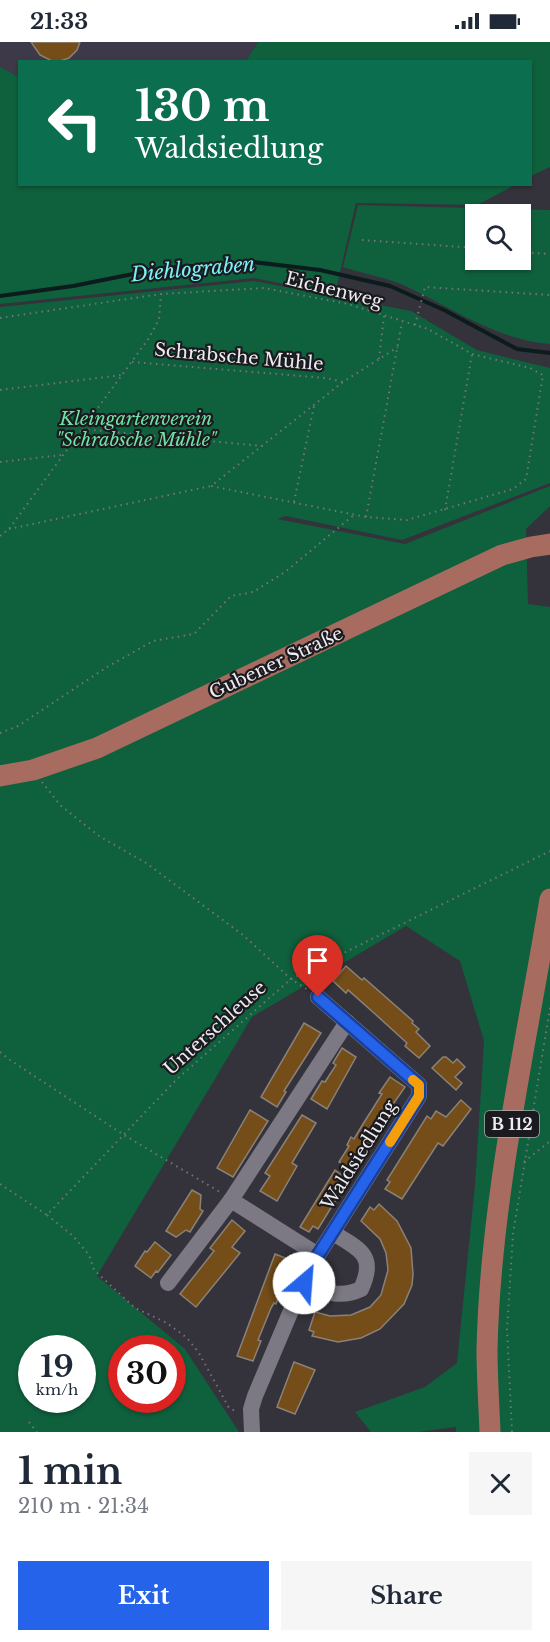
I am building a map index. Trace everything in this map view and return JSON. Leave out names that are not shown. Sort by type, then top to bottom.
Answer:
[{"type":"main road","name":"Gubener Straße","points":[[0,776],[33,771],[97,748],[502,555],[550,544]]},
{"type":"main road","name":"B 112","points":[[490,1432],[487,1351],[490,1299],[506,1160],[550,899]]},
{"type":"street","name":"Waldsiedlung","points":[[251,1426],[255,1396],[318,1255],[419,1096],[419,1085],[318,997]]},
{"type":"street","points":[[168,1283],[231,1200],[347,1022]]},
{"type":"street","points":[[231,1200],[318,1255]]},
{"type":"street","name":"Waldsiedlung","points":[[304,1283],[324,1292],[337,1294],[350,1294],[361,1289],[367,1272],[368,1262],[365,1256],[359,1249],[333,1233]]},
{"type":"path","points":[[362,240],[465,247]]},
{"type":"path","points":[[531,253],[550,254]]},
{"type":"path","points":[[414,325],[425,287],[550,295]]},
{"type":"path","name":"Eichenweg","points":[[0,318],[161,294],[264,288],[348,304],[428,329],[472,354],[530,368],[543,375],[526,479],[513,489],[445,510]]},
{"type":"path","name":"Schrabsche Mühle","points":[[9,529],[132,362],[159,319],[161,294]]},
{"type":"path","points":[[379,359],[384,316]]},
{"type":"path","points":[[366,517],[402,322]]},
{"type":"path","name":"Schrabsche Mühle","points":[[211,486],[343,382],[398,347]]},
{"type":"path","points":[[0,536],[9,529],[211,486],[366,517],[407,520],[445,510],[472,354]]},
{"type":"path","name":"Schrabsche Mühle","points":[[132,362],[326,378],[343,382]]},
{"type":"path","points":[[0,390],[122,375]]},
{"type":"path","points":[[294,502],[314,406]]},
{"type":"path","points":[[81,429],[262,446]]},
{"type":"path","points":[[0,462],[62,455]]},
{"type":"path","points":[[0,733],[18,726],[107,667],[153,641],[194,634],[231,596],[253,592],[285,572],[355,514]]},
{"type":"path","points":[[33,771],[60,805],[99,836],[146,863],[243,934],[291,979],[318,997]]},
{"type":"path","name":"Unterschleuse","points":[[47,1215],[176,1080],[291,979],[550,851]]},
{"type":"path","points":[[512,1432],[507,1329],[513,1234],[550,1008]]},
{"type":"path","points":[[0,1052],[124,1135],[231,1200]]},
{"type":"path","points":[[532,1155],[550,1141]]},
{"type":"path","points":[[0,1184],[47,1215],[73,1236],[88,1255],[94,1270],[135,1308],[167,1323],[188,1338],[199,1353],[229,1408],[251,1426]]},
{"type":"path","points":[[29,1422],[37,1432]]},
{"type":"shaded area","points":[[0,42],[258,42],[247,60],[18,60],[18,76],[0,67]]},
{"type":"green space","points":[[258,42],[550,42],[550,167],[532,176],[532,60],[247,60]]},
{"type":"green space","points":[[0,67],[18,76],[18,186],[513,186],[479,204],[356,203],[335,294],[254,278],[0,304]]},
{"type":"green space","points":[[358,205],[465,208],[465,270],[531,270],[531,210],[550,210],[550,344],[510,336],[492,329],[387,279],[343,267]]},
{"type":"green space","name":"Kleingartenverein \"Schrabsche Mühle\"","points":[[254,281],[411,311],[477,350],[550,368],[550,483],[402,540],[286,516],[277,519],[405,544],[550,486],[550,506],[526,529],[528,604],[550,607],[550,1432],[456,1432],[456,1427],[418,1432],[371,1432],[355,1412],[425,1387],[457,1363],[475,1185],[484,1041],[460,961],[406,926],[252,1017],[97,1276],[168,1335],[108,1335],[108,1413],[186,1413],[186,1351],[239,1432],[0,1432],[0,307]]},
{"type":"building","points":[[31,42],[80,42],[77,50],[69,58],[63,60],[50,60],[40,55]]},
{"type":"building","points":[[346,966],[362,980],[364,978],[413,1021],[412,1023],[419,1029],[416,1032],[430,1046],[419,1058],[405,1046],[407,1043],[374,1013],[348,990],[346,993],[333,981]]},
{"type":"building","points":[[304,1023],[321,1033],[284,1091],[286,1092],[277,1107],[261,1097]]},
{"type":"building","points":[[342,1048],[356,1057],[327,1109],[311,1099],[322,1081],[325,1082],[336,1065],[333,1063]]},
{"type":"building","points":[[443,1057],[453,1063],[457,1059],[465,1067],[455,1077],[462,1083],[456,1090],[432,1068]]},
{"type":"building","points":[[390,1077],[405,1087],[391,1107],[394,1109],[353,1170],[339,1162],[349,1146],[347,1145],[351,1137],[354,1139]]},
{"type":"building","points":[[461,1100],[471,1109],[443,1146],[438,1143],[402,1199],[385,1189],[390,1182],[387,1180],[427,1116],[431,1119],[436,1111],[446,1117]]},
{"type":"building","points":[[250,1110],[268,1121],[233,1177],[217,1168]]},
{"type":"building","points":[[302,1115],[316,1123],[292,1163],[297,1166],[277,1201],[260,1191],[270,1176],[265,1173]]},
{"type":"building","points":[[335,1170],[347,1179],[345,1185],[318,1229],[313,1226],[309,1232],[300,1227]]},
{"type":"building","points":[[192,1190],[201,1195],[200,1209],[203,1211],[190,1232],[186,1230],[176,1237],[166,1231]]},
{"type":"building","points":[[379,1204],[397,1221],[411,1248],[412,1285],[404,1304],[380,1329],[361,1338],[338,1342],[312,1336],[314,1332],[309,1330],[315,1312],[330,1316],[351,1315],[370,1307],[381,1295],[388,1270],[386,1253],[380,1239],[361,1221],[370,1207],[374,1210]]},
{"type":"building","points":[[232,1220],[245,1231],[232,1247],[240,1253],[196,1307],[180,1294],[214,1251],[210,1248]]},
{"type":"building","points":[[155,1242],[171,1255],[151,1278],[135,1266],[145,1251],[147,1252]]},
{"type":"building","points":[[275,1254],[293,1261],[276,1304],[274,1303],[271,1308],[258,1340],[261,1341],[253,1361],[237,1356]]},
{"type":"building","points":[[294,1362],[315,1370],[295,1414],[277,1407]]},
{"type":"waterway","name":"Diehlograben","points":[[0,296],[73,286],[163,268],[253,262],[320,270],[390,286],[444,310],[517,349],[550,353]]},
{"type":"slow traffic","points":[[390,1142],[419,1096],[419,1085],[413,1080]]},
{"type":"route","points":[[304,1283],[318,1255],[419,1096],[419,1085],[318,997]]}]
